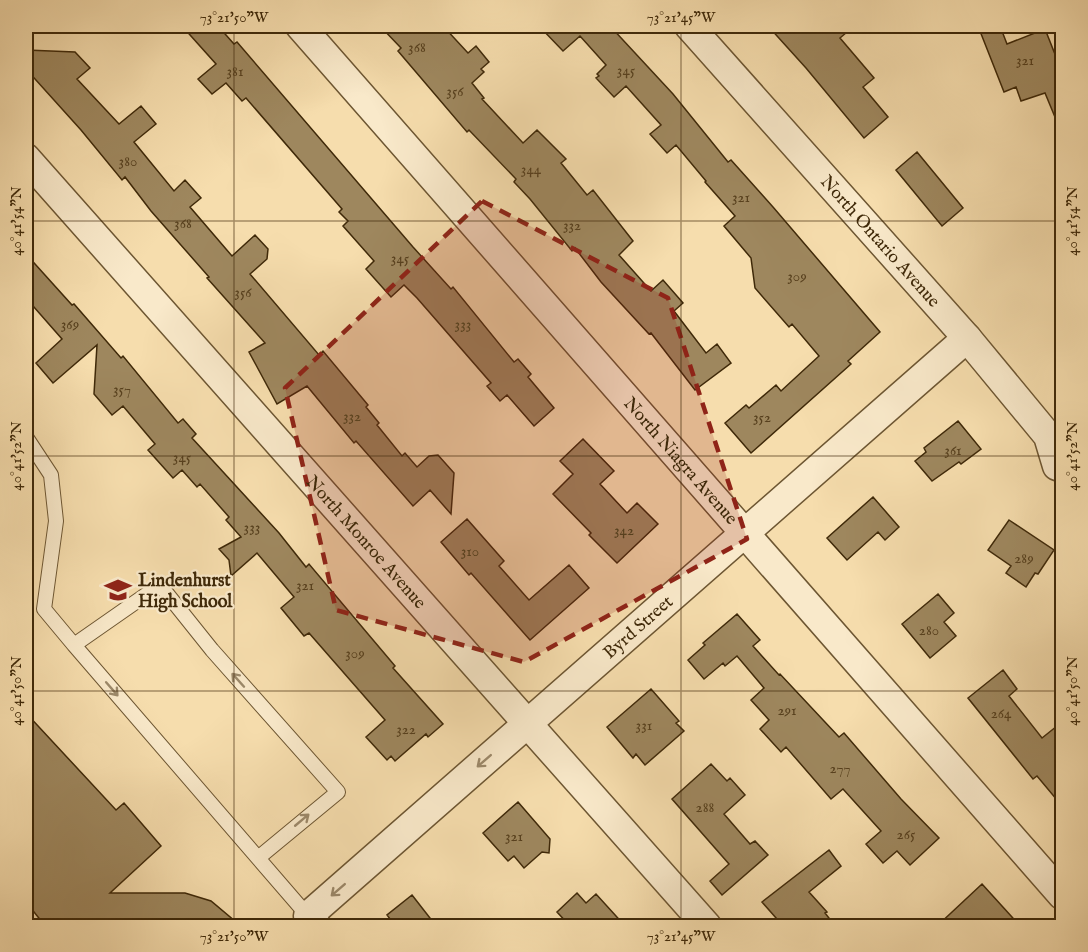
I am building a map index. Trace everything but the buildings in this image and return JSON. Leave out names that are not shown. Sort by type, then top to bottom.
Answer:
[{"type":"street","name":"North Niagra Avenue","points":[[300,26],[1062,895]]},
{"type":"street","name":"North Ontario Avenue","points":[[689,26],[967,338],[1048,436],[1057,466]]},
{"type":"street","name":"North Monroe Avenue","points":[[26,158],[707,927]]},
{"type":"street","name":"Byrd Street","points":[[312,921],[528,723],[967,338]]},
{"type":"lane","points":[[26,437],[51,475],[56,521],[44,609],[312,921]]},
{"type":"lane","points":[[74,645],[160,585],[212,650],[338,792],[258,858]]},
{"type":"highlighted area","points":[[482,201],[668,298],[747,539],[524,662],[336,610],[285,388]]},
{"type":"place","name":"Lindenhurst High School","points":[[118,590]]}]
